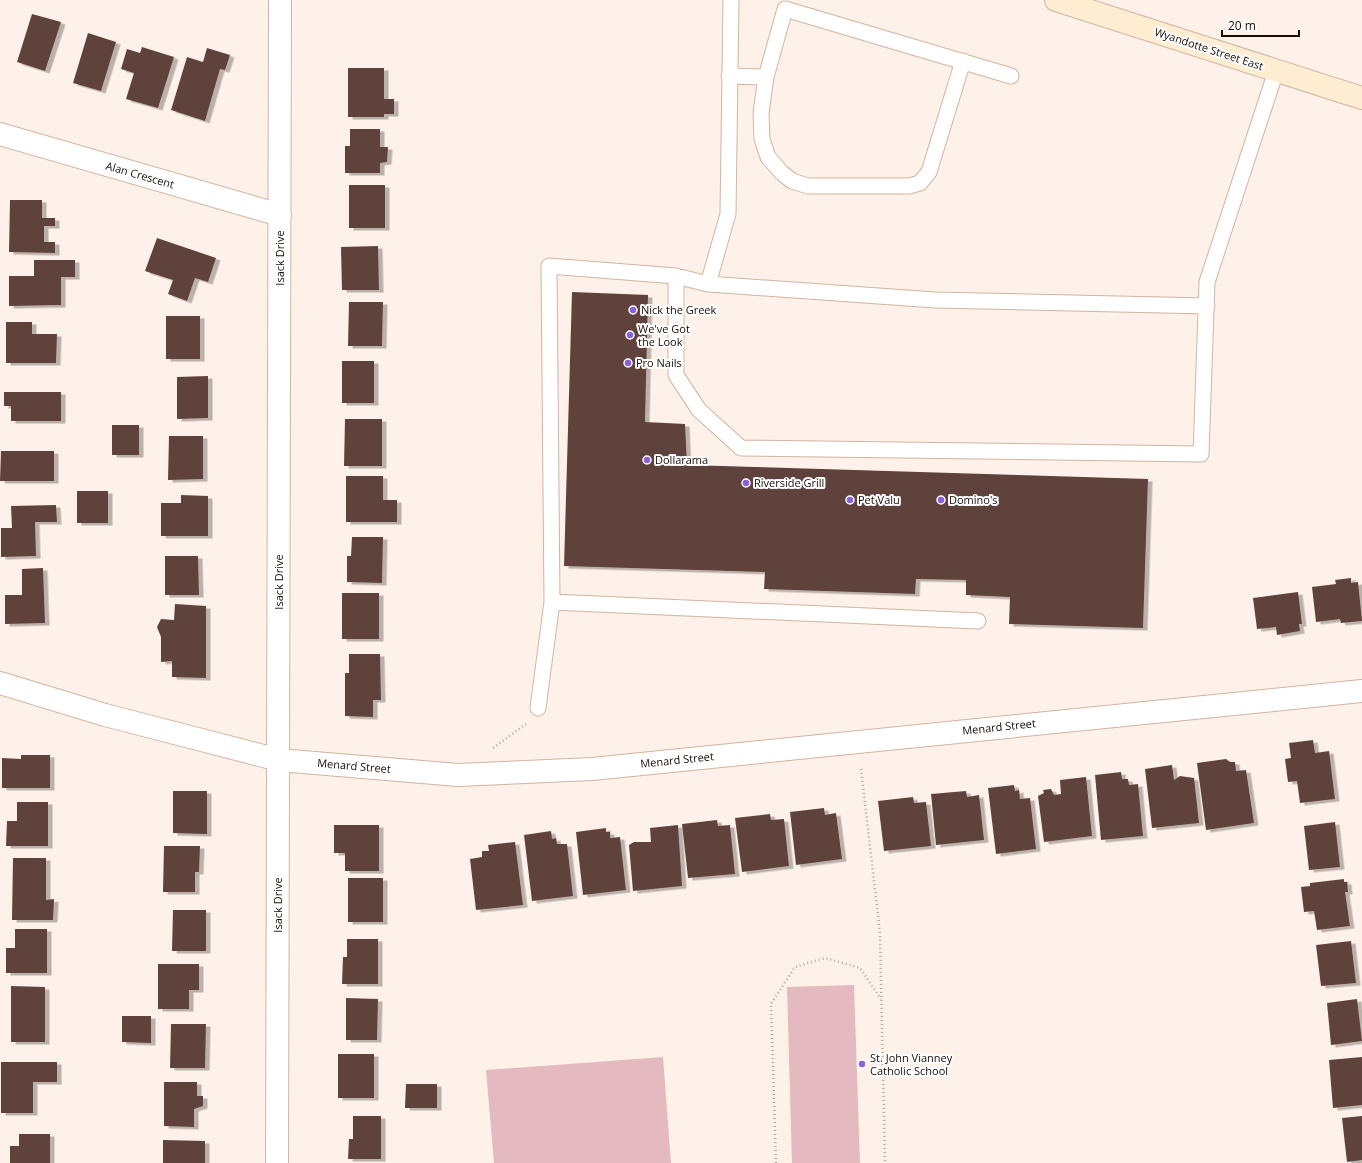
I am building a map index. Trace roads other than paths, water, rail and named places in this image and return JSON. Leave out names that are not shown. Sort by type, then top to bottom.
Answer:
[{"type":"street","name":"Isack Drive","points":[[277,1163],[280,0]]},
{"type":"street","name":"Wyandotte Street East","points":[[1056,0],[1362,98]]},
{"type":"street","name":"Alan Crescent","points":[[0,134],[280,215]]},
{"type":"street","name":"Menard Street","points":[[0,683],[105,715],[279,760],[458,775],[592,769],[1362,691]]},
{"type":"lane","points":[[708,284],[728,214],[731,0]]},
{"type":"lane","points":[[963,61],[929,172],[920,182],[909,186],[808,186],[787,177],[768,157],[762,139],[761,113],[766,77],[785,9],[963,61],[1011,76]]},
{"type":"lane","points":[[676,276],[676,375],[699,410],[741,448],[1201,454],[1207,282],[1276,70]]},
{"type":"lane","points":[[729,76],[766,77]]},
{"type":"lane","points":[[538,708],[552,602],[549,266],[676,276],[708,284],[935,300],[1207,306]]},
{"type":"lane","points":[[552,602],[978,621]]},
{"type":"place","name":"Nick the Greek","points":[[633,310]]},
{"type":"place","name":"We've Got the Look","points":[[630,335]]},
{"type":"place","name":"Pro Nails","points":[[628,363]]},
{"type":"place","name":"Dollarama","points":[[647,460]]},
{"type":"place","name":"Riverside Grill","points":[[746,483]]},
{"type":"place","name":"Pet Valu","points":[[850,500]]},
{"type":"place","name":"Domino's","points":[[941,500]]},
{"type":"place","name":"St. John Vianney Catholic School","points":[[862,1064]]}]
